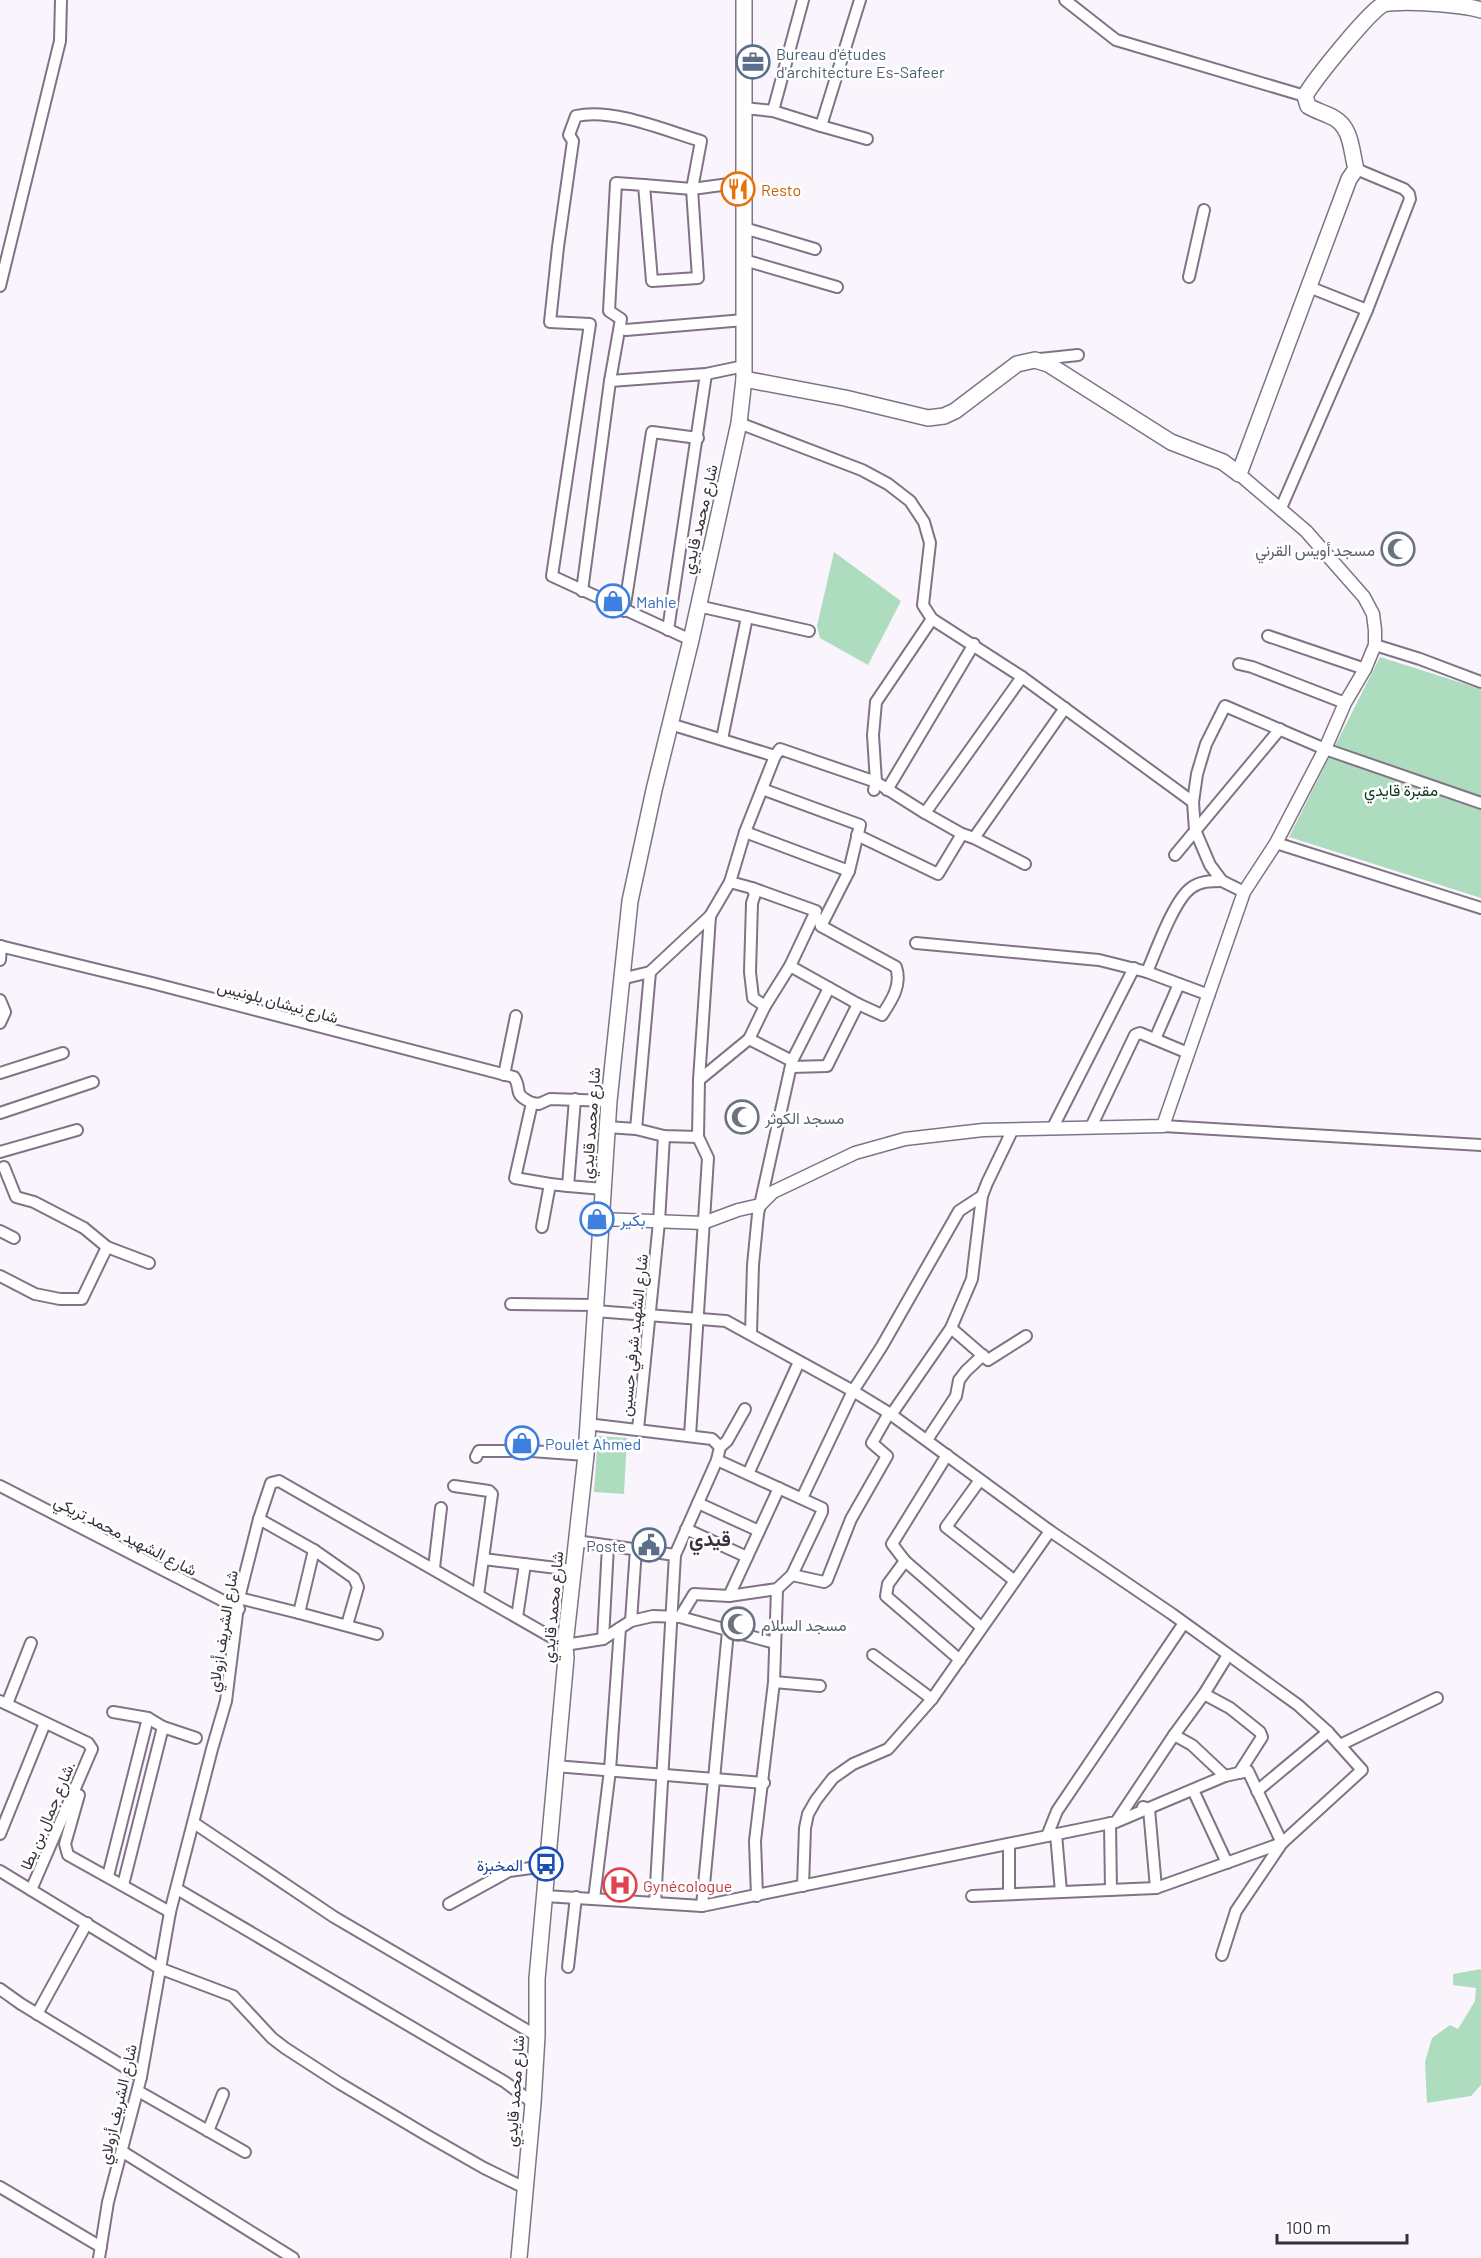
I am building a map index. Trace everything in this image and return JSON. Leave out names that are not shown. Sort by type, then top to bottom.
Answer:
[{"type":"main road","name":"شارع محمد قايدي","points":[[519,2258],[533,2103],[537,2036],[537,1979],[546,1866],[566,1658],[565,1645],[586,1455],[600,1219],[621,979],[632,891],[739,423],[744,372],[744,0]]},
{"type":"main road","points":[[744,372],[928,418],[944,416],[956,411],[1017,364],[1035,360],[1048,364],[1171,442],[1223,462],[1239,474],[1349,179],[1356,169],[1349,134],[1345,127],[1334,118],[1308,106],[1305,96],[1367,19],[1383,5],[1395,2],[1446,4],[1481,10]]},
{"type":"street","points":[[0,286],[60,42],[61,0]]},
{"type":"street","points":[[773,111],[803,0]]},
{"type":"street","points":[[821,126],[860,0]]},
{"type":"street","points":[[1065,0],[1116,40],[1305,96]]},
{"type":"street","points":[[744,108],[773,111],[867,139]]},
{"type":"street","points":[[645,185],[652,282],[698,278],[692,189],[700,141],[611,114],[576,116],[569,135],[573,141],[550,322],[590,324],[552,576],[691,640]]},
{"type":"street","points":[[1281,508],[1367,310],[1410,197],[1404,189],[1356,169]]},
{"type":"street","points":[[582,591],[610,381],[621,319],[609,311],[616,183],[692,189],[744,182]]},
{"type":"street","points":[[1189,277],[1204,210]]},
{"type":"street","points":[[744,228],[815,249]]},
{"type":"street","points":[[744,260],[837,287]]},
{"type":"street","points":[[1309,287],[1367,310]]},
{"type":"street","points":[[620,328],[626,330],[744,320]]},
{"type":"street","points":[[1035,360],[1078,355]]},
{"type":"street","points":[[610,381],[744,372]]},
{"type":"street","points":[[668,630],[706,374]]},
{"type":"street","points":[[739,423],[862,470],[888,484],[910,501],[924,522],[930,543],[923,605],[932,619],[1022,677],[1193,802]]},
{"type":"street","points":[[624,610],[652,432],[698,438]]},
{"type":"street","points":[[1163,1126],[1244,892],[1276,843],[1375,645],[1376,630],[1373,614],[1364,597],[1306,531],[1239,474]]},
{"type":"street","points":[[698,606],[809,631]]},
{"type":"street","points":[[722,739],[747,617]]},
{"type":"street","points":[[875,786],[873,735],[876,702],[932,619]]},
{"type":"street","points":[[1268,636],[1365,669]]},
{"type":"street","points":[[886,790],[974,644]]},
{"type":"street","points":[[1375,645],[1481,682]]},
{"type":"street","points":[[1239,664],[1345,704]]},
{"type":"street","points":[[925,813],[1022,677]]},
{"type":"street","points":[[1244,892],[1222,881],[1210,865],[1196,830],[1193,802],[1197,774],[1206,744],[1227,705],[1325,748],[1481,803]]},
{"type":"street","points":[[974,838],[1065,708]]},
{"type":"street","points":[[670,724],[775,756]]},
{"type":"street","points":[[1175,855],[1280,729]]},
{"type":"street","points":[[621,979],[650,972],[710,916],[730,882],[745,832],[780,748],[886,790],[962,834],[1025,864]]},
{"type":"street","points":[[762,789],[860,825],[849,871],[822,926]]},
{"type":"street","points":[[745,832],[849,871]]},
{"type":"street","points":[[857,835],[938,874],[962,834]]},
{"type":"street","points":[[1276,843],[1481,908]]},
{"type":"street","points":[[1147,972],[1180,900],[1190,889],[1201,882],[1222,881]]},
{"type":"street","points":[[730,882],[816,911],[822,926],[896,966],[899,975],[895,996],[882,1015],[790,966]]},
{"type":"street","points":[[752,888],[755,894],[752,903],[750,972],[753,998],[765,1006]]},
{"type":"street","points":[[699,1080],[749,1039],[765,1006],[790,966],[816,911]]},
{"type":"street","points":[[690,1436],[708,1158],[698,1137],[699,1080],[710,916]]},
{"type":"street","points":[[916,943],[1074,957],[1134,968],[1209,995]]},
{"type":"street","points":[[0,946],[0,960]]},
{"type":"street","name":"شارع نيشان بلونيس","points":[[0,946],[152,983],[504,1075]]},
{"type":"street","points":[[1052,1129],[1134,968]]},
{"type":"street","points":[[636,1130],[650,972]]},
{"type":"street","points":[[1155,1039],[1179,984]]},
{"type":"street","points":[[751,1333],[753,1265],[760,1205],[792,1064],[829,988]]},
{"type":"street","points":[[0,1000],[5,1012],[0,1023]]},
{"type":"street","points":[[749,1039],[792,1064],[827,1066],[858,1004]]},
{"type":"street","points":[[516,1016],[504,1075],[514,1077],[522,1098],[539,1104],[550,1099],[609,1101]]},
{"type":"street","points":[[1091,1127],[1134,1035],[1140,1033],[1188,1053]]},
{"type":"street","points":[[0,1073],[63,1053]]},
{"type":"street","points":[[0,1113],[93,1082]]},
{"type":"street","points":[[568,1186],[575,1099]]},
{"type":"street","points":[[532,1103],[515,1178],[603,1189]]},
{"type":"street","points":[[600,1219],[703,1223],[738,1210],[760,1205],[773,1192],[800,1178],[879,1145],[905,1139],[1013,1129],[1163,1126],[1481,1145]]},
{"type":"street","points":[[608,1127],[663,1136],[698,1137]]},
{"type":"street","points":[[792,1575],[824,1582],[827,1580],[851,1519],[887,1456],[872,1443],[951,1328],[972,1279],[982,1196],[1013,1129]]},
{"type":"street","points":[[77,1130],[0,1154],[2,1171],[16,1197],[34,1202],[84,1228],[107,1247],[149,1263]]},
{"type":"street","name":"شارع الشهيد شرفي حسين","points":[[638,1429],[659,1222],[663,1136]]},
{"type":"street","points":[[542,1227],[550,1184]]},
{"type":"street","points":[[802,1498],[853,1391],[882,1346],[959,1211],[982,1196]]},
{"type":"street","points":[[0,1231],[14,1238]]},
{"type":"street","points":[[0,1276],[35,1294],[60,1299],[82,1299],[107,1247]]},
{"type":"street","points":[[511,1304],[595,1308],[699,1317],[726,1321],[751,1333],[890,1414],[1050,1531],[1298,1705],[1328,1732],[1362,1770],[1282,1843],[1236,1911],[1222,1955]]},
{"type":"street","points":[[951,1328],[988,1360],[1026,1336]]},
{"type":"street","points":[[927,1440],[956,1396],[960,1380],[983,1355]]},
{"type":"street","points":[[748,1474],[799,1362]]},
{"type":"street","points":[[655,1903],[662,1773],[676,1617],[675,1555],[717,1460],[720,1447],[728,1441],[745,1409]]},
{"type":"street","points":[[587,1424],[712,1439],[720,1447]]},
{"type":"street","points":[[476,1457],[479,1451],[531,1451],[586,1455]]},
{"type":"street","points":[[946,1455],[893,1541],[894,1548],[905,1561],[981,1627]]},
{"type":"street","points":[[676,1617],[694,1594],[729,1596],[777,1589],[792,1575],[822,1512],[822,1508],[818,1505],[717,1460]]},
{"type":"street","points":[[980,1480],[946,1527],[1015,1581]]},
{"type":"street","name":"شارع الشريف أزولاي","points":[[100,2252],[108,2202],[141,2077],[170,1912],[226,1701],[239,1604],[259,1519],[271,1483],[279,1481],[565,1645]]},
{"type":"street","name":"شارع الشهيد محمد تريكي","points":[[0,1486],[239,1604],[299,1613],[377,1634]]},
{"type":"street","points":[[454,1486],[489,1491],[492,1494],[478,1595]]},
{"type":"street","points":[[729,1596],[779,1488]]},
{"type":"street","points":[[698,1503],[759,1532]]},
{"type":"street","points":[[434,1568],[441,1508]]},
{"type":"street","points":[[259,1519],[314,1550],[354,1578],[358,1587],[346,1625]]},
{"type":"street","points":[[686,1529],[747,1557]]},
{"type":"street","points":[[803,1886],[808,1814],[816,1800],[833,1778],[853,1764],[888,1749],[932,1700],[1050,1531]]},
{"type":"street","points":[[576,1541],[675,1555]]},
{"type":"street","points":[[603,1639],[608,1546]]},
{"type":"street","points":[[631,1621],[636,1549]]},
{"type":"street","points":[[299,1613],[314,1550]]},
{"type":"street","points":[[483,1559],[573,1570]]},
{"type":"street","points":[[905,1561],[888,1584],[886,1596],[960,1660]]},
{"type":"street","points":[[517,1617],[525,1564]]},
{"type":"street","points":[[757,1896],[755,1841],[764,1783],[774,1682],[777,1589]]},
{"type":"street","points":[[565,1645],[603,1639],[631,1621],[653,1616],[676,1617],[775,1643]]},
{"type":"street","points":[[1060,1892],[1052,1835],[1057,1811],[1184,1623]]},
{"type":"street","points":[[594,1899],[610,1770],[620,1628]]},
{"type":"street","points":[[702,1906],[728,1631]]},
{"type":"street","points":[[3,1705],[32,1643]]},
{"type":"street","points":[[873,1655],[932,1700]]},
{"type":"street","points":[[1112,1890],[1113,1822],[1129,1804],[1228,1655]]},
{"type":"street","points":[[774,1682],[820,1686]]},
{"type":"street","points":[[1204,1694],[1230,1708],[1260,1732],[1262,1737],[1239,1773]]},
{"type":"street","points":[[1340,1745],[1437,1698]]},
{"type":"street","name":"شارع جمال بن يطا.","points":[[3,1705],[88,1743],[92,1749],[31,1890]]},
{"type":"street","points":[[113,1712],[148,1718],[195,1738]]},
{"type":"street","points":[[108,1876],[148,1718]]},
{"type":"street","points":[[0,1834],[45,1723]]},
{"type":"street","points":[[123,1885],[163,1726]]},
{"type":"street","points":[[1257,1791],[1328,1732]]},
{"type":"street","points":[[1174,1735],[1192,1745],[1225,1776]]},
{"type":"street","points":[[555,1766],[764,1783]]},
{"type":"street","points":[[545,1896],[702,1906],[1113,1822],[1225,1776],[1248,1771],[1282,1843]]},
{"type":"street","points":[[1193,1790],[1227,1863]]},
{"type":"street","points":[[79,1795],[65,1844],[68,1856],[170,1912]]},
{"type":"street","points":[[1129,1804],[1149,1809]]},
{"type":"street","points":[[1149,1809],[1156,1888]]},
{"type":"street","points":[[194,1823],[334,1917],[537,2036]]},
{"type":"street","points":[[972,1896],[1156,1888],[1282,1843]]},
{"type":"street","points":[[1009,1844],[1010,1894]]},
{"type":"street","points":[[1261,1851],[1266,1867]]},
{"type":"street","points":[[449,1904],[509,1871],[546,1866]]},
{"type":"street","points":[[0,1871],[159,1968],[233,1996],[272,2038],[285,2048],[428,2136],[525,2188]]},
{"type":"street","points":[[177,1889],[487,2071],[533,2103]]},
{"type":"street","points":[[568,1967],[576,1897]]},
{"type":"street","points":[[37,2014],[87,1923]]},
{"type":"street","points":[[0,1989],[141,2077]]},
{"type":"street","points":[[138,2091],[245,2152]]},
{"type":"street","points":[[208,2131],[223,2094]]},
{"type":"street","points":[[123,2152],[293,2258]]},
{"type":"street","points":[[0,2187],[100,2252]]},
{"type":"green space","points":[[834,552],[901,601],[868,665],[820,638],[817,626]]},
{"type":"green space","name":"مقبرة قايدي","points":[[1380,657],[1481,689],[1481,898],[1289,837]]},
{"type":"green space","points":[[598,1436],[627,1438],[624,1494],[594,1492]]},
{"type":"green space","points":[[1481,1969],[1481,2085],[1471,2096],[1427,2103],[1425,2062],[1432,2038],[1450,2025],[1458,2029],[1475,2001],[1476,1988],[1453,1985],[1453,1974]]},
{"type":"place","name":"Bureau d'études d'architecture Es-Safeer","points":[[753,62]]},
{"type":"place","name":"Resto","points":[[738,189]]},
{"type":"place","name":"مسجد أويس القرني","points":[[1398,549]]},
{"type":"place","name":"Mahle","points":[[613,601]]},
{"type":"place","name":"مسجد الكوثر","points":[[742,1117]]},
{"type":"place","name":"بكير","points":[[597,1219]]},
{"type":"place","name":"Poulet Ahmed","points":[[522,1443]]},
{"type":"place","name":"Poste","points":[[649,1545]]},
{"type":"place","name":"مسجد السلام","points":[[738,1624]]},
{"type":"place","name":"المخبزة","points":[[546,1864]]},
{"type":"place","name":"Gynécologue","points":[[620,1885]]},
{"type":"district","name":"قيدي","points":[[710,1538]]}]
